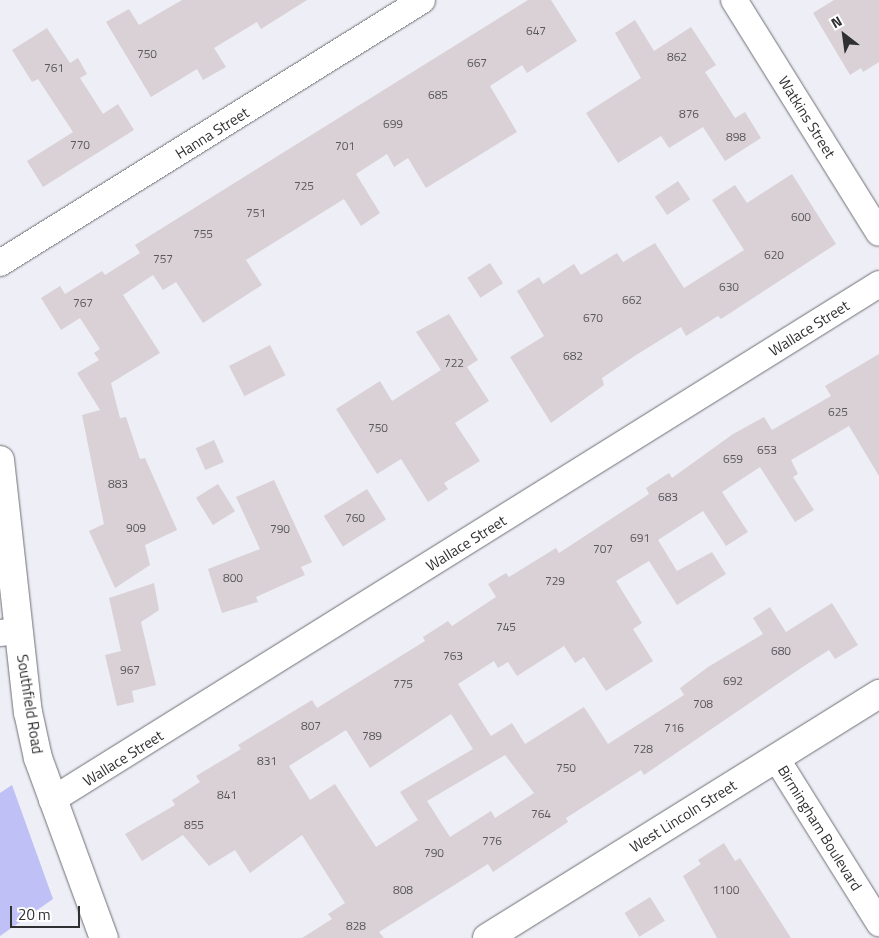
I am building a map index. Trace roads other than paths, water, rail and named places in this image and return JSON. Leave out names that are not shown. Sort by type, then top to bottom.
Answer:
[{"type":"main road","name":"Southfield Road","points":[[0,460],[10,632],[28,712],[52,800],[104,938]]},
{"type":"main road","name":"West Lincoln Street","points":[[487,938],[879,694]]},
{"type":"street","name":"Hanna Street","points":[[0,263],[422,0]]},
{"type":"street","name":"Watkins Street","points":[[734,0],[879,233]]},
{"type":"street","name":"Wallace Street","points":[[52,800],[879,284]]},
{"type":"street","name":"Birmingham Boulevard","points":[[776,758],[879,923]]}]
